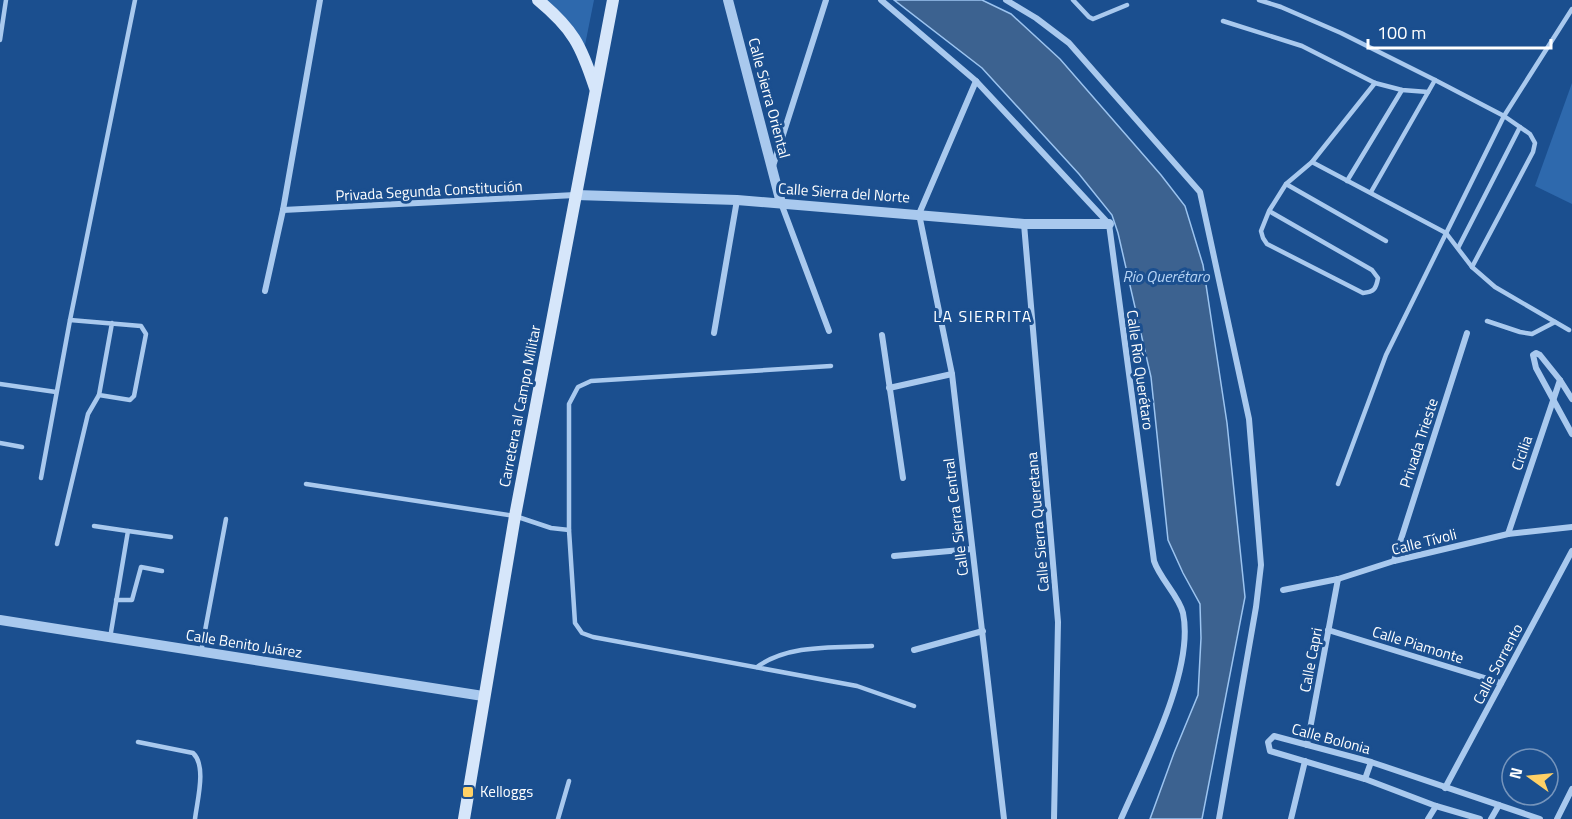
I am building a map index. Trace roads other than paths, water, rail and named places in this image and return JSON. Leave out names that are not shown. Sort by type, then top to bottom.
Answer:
[{"type":"main road","points":[[538,0],[560,18],[572,33],[596,91]]},
{"type":"main road","name":"Carretera al Campo Militar","points":[[464,819],[515,516],[614,0]]},
{"type":"street","points":[[265,291],[284,210],[320,0]]},
{"type":"street","name":"Calle Sierra Oriental","points":[[728,0],[781,203]]},
{"type":"street","points":[[772,169],[826,0]]},
{"type":"street","points":[[881,0],[976,81],[1109,224]]},
{"type":"street","points":[[1006,0],[1036,18],[1069,44],[1200,192],[1249,419],[1261,565],[1256,607],[1219,819]]},
{"type":"street","points":[[919,214],[976,81]]},
{"type":"street","name":"Privada Segunda Constitución","points":[[284,210],[576,195]]},
{"type":"street","name":"Calle Sierra del Norte","points":[[576,195],[737,200],[1024,224],[1109,224]]},
{"type":"street","points":[[714,333],[737,200]]},
{"type":"street","points":[[781,203],[829,331]]},
{"type":"street","name":"Calle Sierra Central","points":[[919,214],[952,374],[1004,819]]},
{"type":"street","name":"Calle Sierra Queretana","points":[[1024,224],[1058,622],[1054,819]]},
{"type":"street","name":"Calle Río Querétaro","points":[[1109,224],[1154,561],[1182,610],[1185,626],[1182,658],[1170,704],[1122,819]]},
{"type":"street","name":"Privada Trieste","points":[[1394,561],[1467,333]]},
{"type":"street","points":[[882,335],[903,477]]},
{"type":"street","points":[[1572,399],[1540,355],[1536,353],[1533,355],[1536,368],[1572,434]]},
{"type":"street","points":[[889,388],[952,374]]},
{"type":"street","name":"Cicilia","points":[[1508,534],[1560,380]]},
{"type":"street","name":"Calle Tívoli","points":[[1283,590],[1338,579],[1394,561],[1508,534],[1572,527]]},
{"type":"street","points":[[894,556],[972,549]]},
{"type":"street","name":"Calle Sorrento","points":[[1445,788],[1572,550]]},
{"type":"street","name":"Calle Capri","points":[[1307,745],[1338,579]]},
{"type":"street","name":"Calle Benito Juárez","points":[[0,620],[483,696]]},
{"type":"street","name":"Calle Piamonte","points":[[1328,630],[1502,683]]},
{"type":"street","points":[[914,650],[982,631]]},
{"type":"street","name":"Calle Bolonia","points":[[1480,819],[1436,806],[1365,779],[1270,750],[1268,742],[1274,736],[1371,762],[1540,819]]},
{"type":"street","points":[[1291,819],[1305,761]]},
{"type":"street","points":[[1365,779],[1371,762]]},
{"type":"street","points":[[1557,819],[1572,789]]},
{"type":"street","points":[[1428,819],[1436,806]]},
{"type":"street","points":[[1491,819],[1498,806]]},
{"type":"lane","points":[[0,37],[6,0]]},
{"type":"lane","points":[[41,478],[70,320],[135,0]]},
{"type":"lane","points":[[1073,0],[1093,19],[1127,5]]},
{"type":"lane","points":[[1259,0],[1341,33],[1504,116],[1530,134],[1534,143],[1533,152],[1472,267]]},
{"type":"lane","points":[[1338,484],[1386,355],[1446,233],[1504,116],[1572,9]]},
{"type":"lane","points":[[1223,21],[1302,46],[1375,84],[1402,90],[1428,92]]},
{"type":"lane","points":[[1371,192],[1435,80]]},
{"type":"lane","points":[[1269,211],[1372,270],[1378,278],[1377,287],[1372,292],[1363,293],[1267,244],[1261,231],[1269,211],[1286,184],[1312,162],[1375,84]]},
{"type":"lane","points":[[1347,180],[1402,90]]},
{"type":"lane","points":[[1458,248],[1520,127]]},
{"type":"lane","points":[[1312,162],[1446,233],[1472,267],[1495,287],[1569,330]]},
{"type":"lane","points":[[1286,184],[1386,241]]},
{"type":"lane","points":[[70,320],[141,326],[146,334],[134,396],[130,400],[99,395]]},
{"type":"lane","points":[[1487,321],[1532,334],[1555,322]]},
{"type":"lane","points":[[57,544],[82,433],[88,414],[99,395],[112,323]]},
{"type":"lane","points":[[831,366],[591,381],[578,387],[568,404],[569,530],[575,623],[582,633],[593,637],[857,686],[914,705]]},
{"type":"lane","points":[[0,384],[56,392]]},
{"type":"lane","points":[[0,443],[22,447]]},
{"type":"lane","points":[[306,484],[515,516],[550,528],[569,530]]},
{"type":"lane","points":[[201,652],[226,519]]},
{"type":"lane","points":[[94,525],[171,537]]},
{"type":"lane","points":[[110,638],[128,531]]},
{"type":"lane","points":[[116,600],[132,600],[141,567],[162,571]]},
{"type":"lane","points":[[757,668],[770,658],[797,650],[872,646]]},
{"type":"lane","points":[[138,742],[193,753],[198,757],[201,768],[195,819]]},
{"type":"lane","points":[[558,819],[569,781]]},
{"type":"water","name":"Rio Querétaro","points":[[894,0],[982,0],[1011,14],[1060,59],[1185,206],[1203,265],[1227,423],[1245,597],[1202,819],[1150,819],[1198,695],[1200,604],[1168,540],[1151,377],[1112,215],[1079,174],[982,68]]},
{"type":"place","name":"Kelloggs","points":[[468,792]]},
{"type":"district","name":"LA SIERRITA","points":[[983,316]]}]
